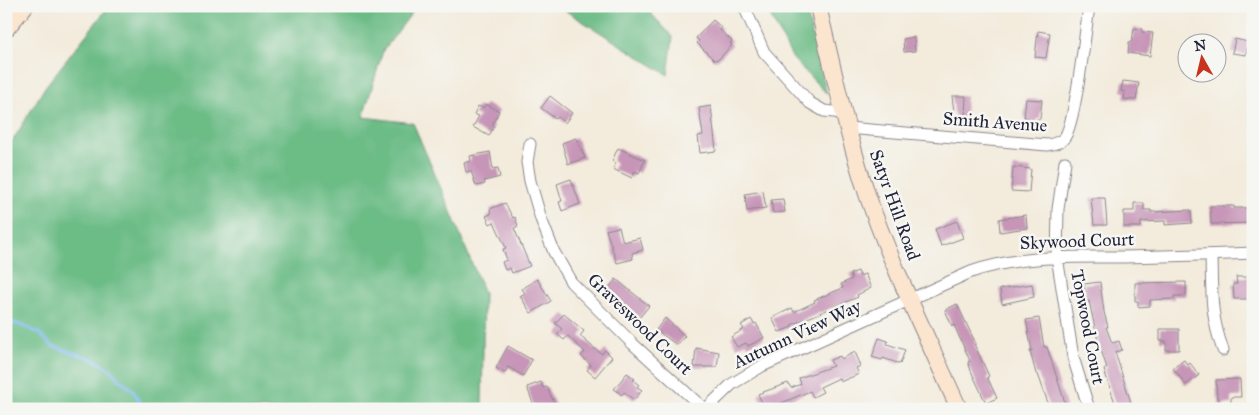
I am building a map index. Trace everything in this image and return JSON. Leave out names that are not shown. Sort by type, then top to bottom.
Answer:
[{"type":"street","points":[[6,29],[25,6]]},
{"type":"street","name":"Smith Avenue","points":[[744,6],[764,52],[810,103],[824,111],[846,120],[1047,146],[1064,139],[1072,119],[1089,6]]},
{"type":"street","name":"Satyr Hill Road","points":[[818,6],[846,120],[869,198],[910,300],[959,409]]},
{"type":"street","name":"Graveswood Court","points":[[530,144],[527,162],[530,181],[541,219],[554,252],[571,282],[633,344],[705,409]]},
{"type":"street","name":"Topwood Court","points":[[1065,162],[1058,209],[1057,257],[1073,358],[1089,409]]},
{"type":"street","name":"Skywood Court","points":[[910,300],[971,272],[1012,261],[1057,257],[1253,253]]},
{"type":"street","points":[[1211,255],[1212,311],[1216,332],[1223,350]]},
{"type":"street","name":"Autumn View Way","points":[[705,409],[732,384],[762,366],[910,300]]},
{"type":"green space","points":[[109,6],[417,6],[383,51],[363,117],[413,123],[449,207],[484,293],[482,409],[6,409],[6,152],[45,87]]},
{"type":"green space","points":[[558,6],[644,6],[673,37],[668,75]]},
{"type":"green space","points":[[765,6],[805,6],[827,94],[793,59]]},
{"type":"building","points":[[713,20],[722,28],[720,30],[732,41],[730,43],[732,45],[719,59],[714,60],[697,43],[699,41],[696,38]]},
{"type":"building","points":[[1134,28],[1142,29],[1142,32],[1153,33],[1150,56],[1128,53],[1129,42],[1132,42]]},
{"type":"building","points":[[1038,31],[1050,33],[1046,58],[1035,57]]},
{"type":"building","points":[[914,37],[915,51],[904,52],[903,39]]},
{"type":"building","points":[[1235,39],[1248,42],[1246,55],[1232,53]]},
{"type":"building","points":[[1123,81],[1139,83],[1136,100],[1124,99],[1125,92],[1121,91]]},
{"type":"building","points":[[550,96],[572,113],[565,123],[541,108]]},
{"type":"building","points":[[952,96],[966,96],[965,119],[955,119]]},
{"type":"building","points":[[1026,99],[1042,100],[1040,119],[1037,119],[1035,131],[1025,129]]},
{"type":"building","points":[[486,104],[499,111],[489,136],[473,127],[479,116],[474,114],[478,106],[483,108]]},
{"type":"building","points":[[711,106],[716,151],[700,153],[698,136],[703,135],[699,108]]},
{"type":"building","points":[[576,138],[585,158],[568,164],[562,143]]},
{"type":"building","points":[[618,148],[645,160],[639,173],[634,171],[632,178],[613,169],[616,163],[612,161]]},
{"type":"building","points":[[490,152],[493,169],[498,168],[500,177],[484,181],[485,184],[476,186],[471,171],[466,172],[464,163],[471,161],[470,156]]},
{"type":"building","points":[[1013,167],[1031,169],[1029,192],[1011,191]]},
{"type":"building","points":[[571,179],[580,204],[562,211],[559,202],[562,201],[557,184]]},
{"type":"building","points":[[763,191],[766,208],[747,211],[745,194]]},
{"type":"building","points":[[1091,198],[1105,198],[1107,225],[1094,225]]},
{"type":"building","points":[[783,199],[785,212],[773,213],[771,200]]},
{"type":"building","points":[[505,203],[513,218],[515,217],[518,226],[514,228],[530,266],[512,273],[510,268],[505,270],[502,262],[507,260],[503,249],[506,248],[494,222],[490,224],[486,216],[491,214],[490,209]]},
{"type":"building","points":[[1134,203],[1144,203],[1144,210],[1151,210],[1151,212],[1191,210],[1192,223],[1165,225],[1165,221],[1141,222],[1141,227],[1124,227],[1124,211],[1134,211]]},
{"type":"building","points":[[1210,206],[1253,208],[1253,223],[1211,224]]},
{"type":"building","points":[[1026,215],[1027,228],[1000,232],[999,219]]},
{"type":"building","points":[[957,221],[963,238],[941,246],[935,229]]},
{"type":"building","points":[[619,227],[623,242],[640,238],[643,250],[632,253],[633,259],[617,263],[606,230]]},
{"type":"building","points":[[858,271],[860,276],[865,274],[871,288],[857,295],[858,297],[791,325],[792,327],[779,332],[772,318],[792,308],[794,312],[815,302],[814,300],[843,288],[841,284],[852,279],[850,274]]},
{"type":"building","points":[[1236,277],[1250,277],[1253,299],[1234,299],[1233,284],[1237,284]]},
{"type":"building","points":[[537,279],[551,301],[531,313],[520,296],[525,293],[522,289]]},
{"type":"building","points":[[616,279],[649,306],[639,318],[607,290]]},
{"type":"building","points":[[1100,282],[1108,327],[1106,327],[1112,343],[1119,341],[1122,350],[1115,352],[1133,409],[1117,409],[1104,370],[1107,368],[1098,341],[1089,301],[1086,301],[1084,284]]},
{"type":"building","points":[[1186,282],[1186,296],[1174,296],[1174,299],[1150,300],[1150,306],[1138,307],[1138,301],[1135,301],[1135,283]]},
{"type":"building","points":[[1032,284],[1034,297],[1002,304],[1000,289]]},
{"type":"building","points":[[957,304],[976,344],[974,344],[997,398],[986,403],[971,371],[968,362],[970,361],[945,310]]},
{"type":"building","points":[[564,314],[584,331],[580,336],[602,354],[605,350],[612,357],[595,377],[587,370],[591,365],[581,356],[585,352],[568,336],[564,340],[557,334],[562,329],[555,323]]},
{"type":"building","points":[[665,318],[685,336],[677,345],[656,330]]},
{"type":"building","points":[[1039,318],[1044,347],[1047,347],[1067,409],[1050,409],[1038,374],[1036,374],[1030,351],[1032,351],[1026,320]]},
{"type":"building","points":[[751,319],[754,324],[756,323],[764,338],[748,346],[746,343],[737,347],[731,337],[744,329],[741,325]]},
{"type":"building","points":[[1160,329],[1179,329],[1179,350],[1166,350],[1166,341],[1160,341]]},
{"type":"building","points":[[879,338],[888,341],[887,344],[905,350],[900,364],[883,358],[882,360],[872,357]]},
{"type":"building","points":[[508,346],[532,360],[523,376],[508,367],[505,373],[496,368]]},
{"type":"building","points":[[696,348],[719,352],[717,367],[694,367]]},
{"type":"building","points":[[855,352],[861,366],[856,368],[859,374],[840,382],[839,378],[820,387],[823,392],[813,397],[810,391],[779,404],[778,409],[765,409],[758,394],[788,383],[791,388],[801,384],[799,378],[833,366],[830,360],[840,356],[841,359]]},
{"type":"building","points":[[1184,360],[1188,365],[1190,363],[1199,375],[1186,385],[1173,368]]},
{"type":"building","points":[[627,373],[635,379],[633,380],[639,385],[637,387],[642,390],[634,400],[624,392],[622,395],[614,389]]},
{"type":"building","points":[[1240,379],[1241,397],[1231,397],[1231,404],[1219,405],[1216,380]]},
{"type":"building","points":[[541,382],[543,388],[547,387],[555,405],[547,409],[535,409],[527,387]]},
{"type":"waterway","points":[[6,321],[39,333],[52,346],[93,359],[111,370],[133,390],[143,409]]}]
